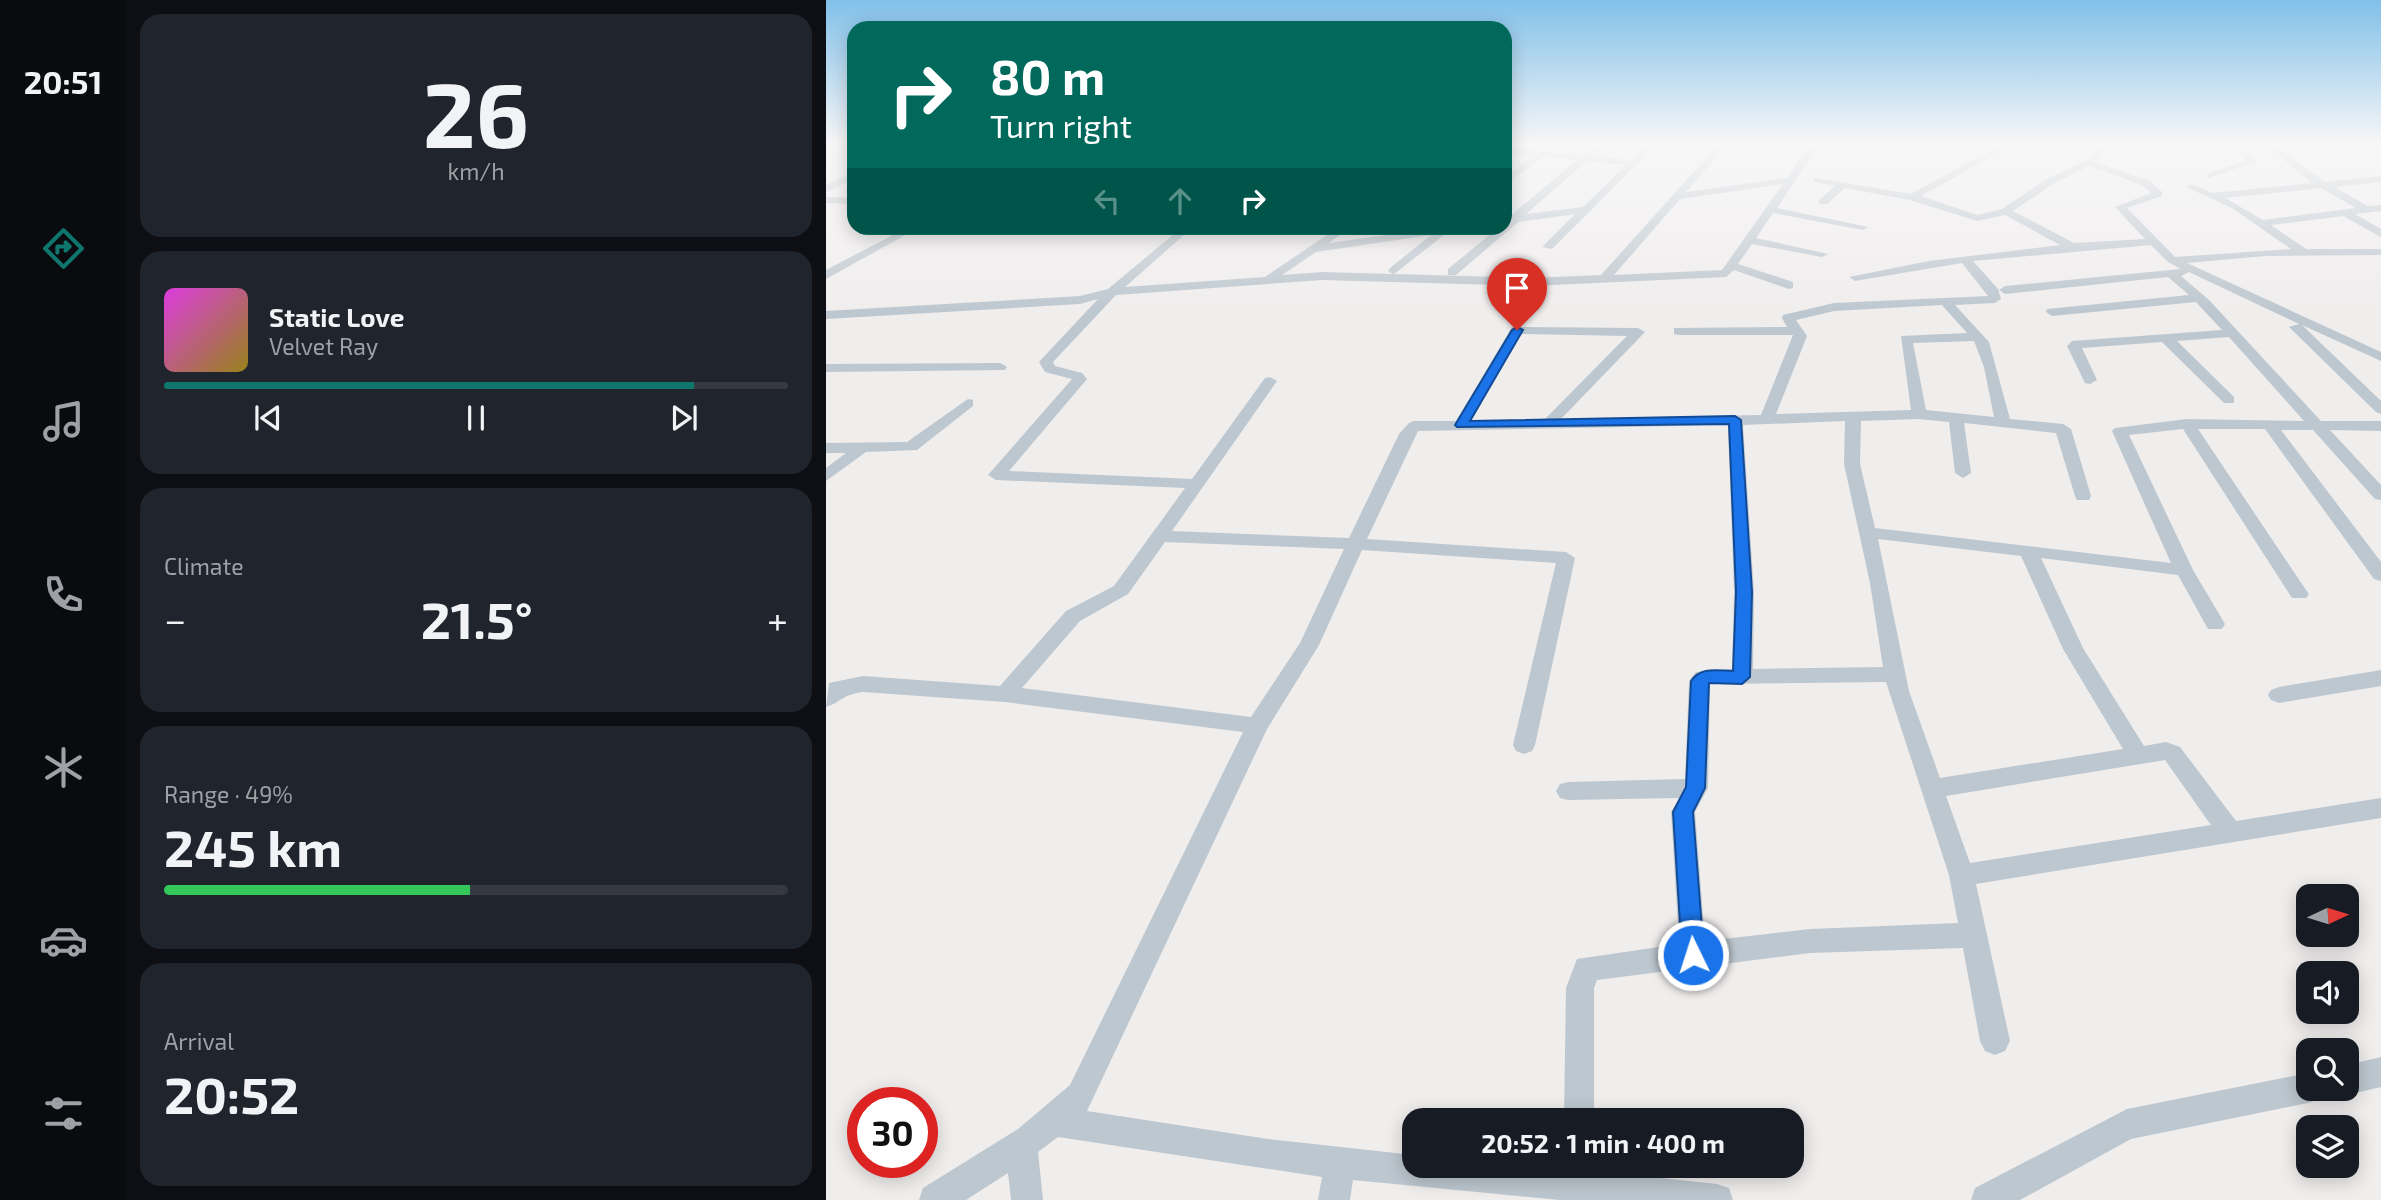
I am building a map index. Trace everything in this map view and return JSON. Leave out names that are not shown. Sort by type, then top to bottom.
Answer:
[{"type":"street","points":[[1512,219],[1533,201]]},
{"type":"street","points":[[1548,247],[1594,201]]},
{"type":"street","points":[[1602,281],[1672,201]]},
{"type":"street","points":[[826,315],[1080,300],[1112,292],[1269,278],[1322,276],[1531,282],[1602,281],[1726,273],[1734,266],[1777,201]]},
{"type":"street","points":[[1924,201],[1977,218],[2006,211],[2021,201]]},
{"type":"street","points":[[2138,201],[2120,207],[2154,242],[2171,267],[2199,298],[2381,495]]},
{"type":"street","points":[[2224,201],[2236,206],[2304,253]]},
{"type":"street","points":[[2351,201],[2367,210]]},
{"type":"street","points":[[2261,223],[2381,208]]},
{"type":"street","points":[[1512,222],[1585,210]]},
{"type":"street","points":[[1771,210],[1863,227]]},
{"type":"street","points":[[2006,211],[2071,246]]},
{"type":"street","points":[[2346,213],[2381,234]]},
{"type":"street","points":[[826,275],[900,235]]},
{"type":"street","points":[[1178,235],[1112,292],[1046,362],[1050,369],[1080,379],[996,475],[1196,484]]},
{"type":"street","points":[[1269,278],[1333,235]]},
{"type":"street","points":[[1322,276],[1378,235]]},
{"type":"street","points":[[1312,249],[1404,235]]},
{"type":"street","points":[[1394,271],[1440,235]]},
{"type":"street","points":[[1452,272],[1494,235]]},
{"type":"street","points":[[1751,240],[1822,254]]},
{"type":"street","points":[[1855,277],[1965,259],[2071,246],[2154,242]]},
{"type":"street","points":[[2005,290],[2171,267],[2304,253],[2381,252]]},
{"type":"street","points":[[1767,419],[1800,336],[1788,318],[1799,313],[1834,307],[1995,299],[1994,292],[1965,259]]},
{"type":"street","points":[[1734,266],[1789,285]]},
{"type":"street","points":[[2171,267],[2198,271],[2381,357]]},
{"type":"street","points":[[2052,312],[2199,298]]},
{"type":"street","points":[[1947,303],[1977,337],[1991,367],[2003,422]]},
{"type":"street","points":[[2296,327],[2381,409]]},
{"type":"street","points":[[1461,425],[1517,330],[1638,332],[1549,423]]},
{"type":"street","points":[[1679,331],[1795,331]]},
{"type":"street","points":[[2090,380],[2074,346],[2077,344],[2231,333]]},
{"type":"street","points":[[2164,336],[2229,400]]},
{"type":"street","points":[[1919,414],[1906,339],[1977,337]]},
{"type":"street","points":[[826,368],[1000,367]]},
{"type":"street","points":[[1005,694],[1073,616],[1121,590],[1270,381]]},
{"type":"street","points":[[826,448],[918,445],[968,403]]},
{"type":"street","points":[[935,1200],[1022,1146],[1055,1121],[1081,1096],[1257,726],[1309,645],[1413,426],[1853,415],[1919,414],[1956,417],[2063,429],[2083,496]]},
{"type":"street","points":[[1853,415],[1852,464],[1895,674],[1962,875],[1995,1041]]},
{"type":"street","points":[[1956,417],[1963,473]]},
{"type":"street","points":[[1735,420],[1744,592],[1742,677]]},
{"type":"street","points":[[2215,624],[2184,569],[2120,431],[2187,424],[2315,422],[2381,426]]},
{"type":"street","points":[[2268,423],[2381,575]]},
{"type":"street","points":[[2187,424],[2299,594]]},
{"type":"street","points":[[826,475],[863,447]]},
{"type":"street","points":[[1867,532],[2184,569]]},
{"type":"street","points":[[1159,536],[1357,544],[1566,558],[1524,745]]},
{"type":"street","points":[[2028,551],[2073,649],[2139,755]]},
{"type":"street","points":[[1693,955],[1683,812],[1696,788],[1700,681],[1703,677],[1895,674]]},
{"type":"street","points":[[2279,695],[2381,678]]},
{"type":"street","points":[[826,699],[836,688],[863,684],[1005,694],[1257,726]]},
{"type":"street","points":[[1932,789],[2139,755],[2172,753],[2230,832]]},
{"type":"street","points":[[1568,791],[1696,788]]},
{"type":"street","points":[[1962,875],[2381,808]]},
{"type":"street","points":[[1579,1108],[1580,988],[1587,968],[1810,941],[1973,935]]},
{"type":"street","points":[[2359,1077],[2381,1072]]},
{"type":"street","points":[[1987,1200],[2127,1124],[2296,1090]]},
{"type":"street","points":[[1055,1121],[1179,1143],[1340,1163],[1578,1183],[1717,1200]]},
{"type":"street","points":[[1022,1146],[1027,1200]]},
{"type":"street","points":[[1334,1200],[1340,1163]]},
{"type":"route","points":[[1517,330],[1461,425],[1735,420],[1744,592],[1742,677],[1703,677],[1700,681],[1696,788],[1683,812],[1693,955]]}]
